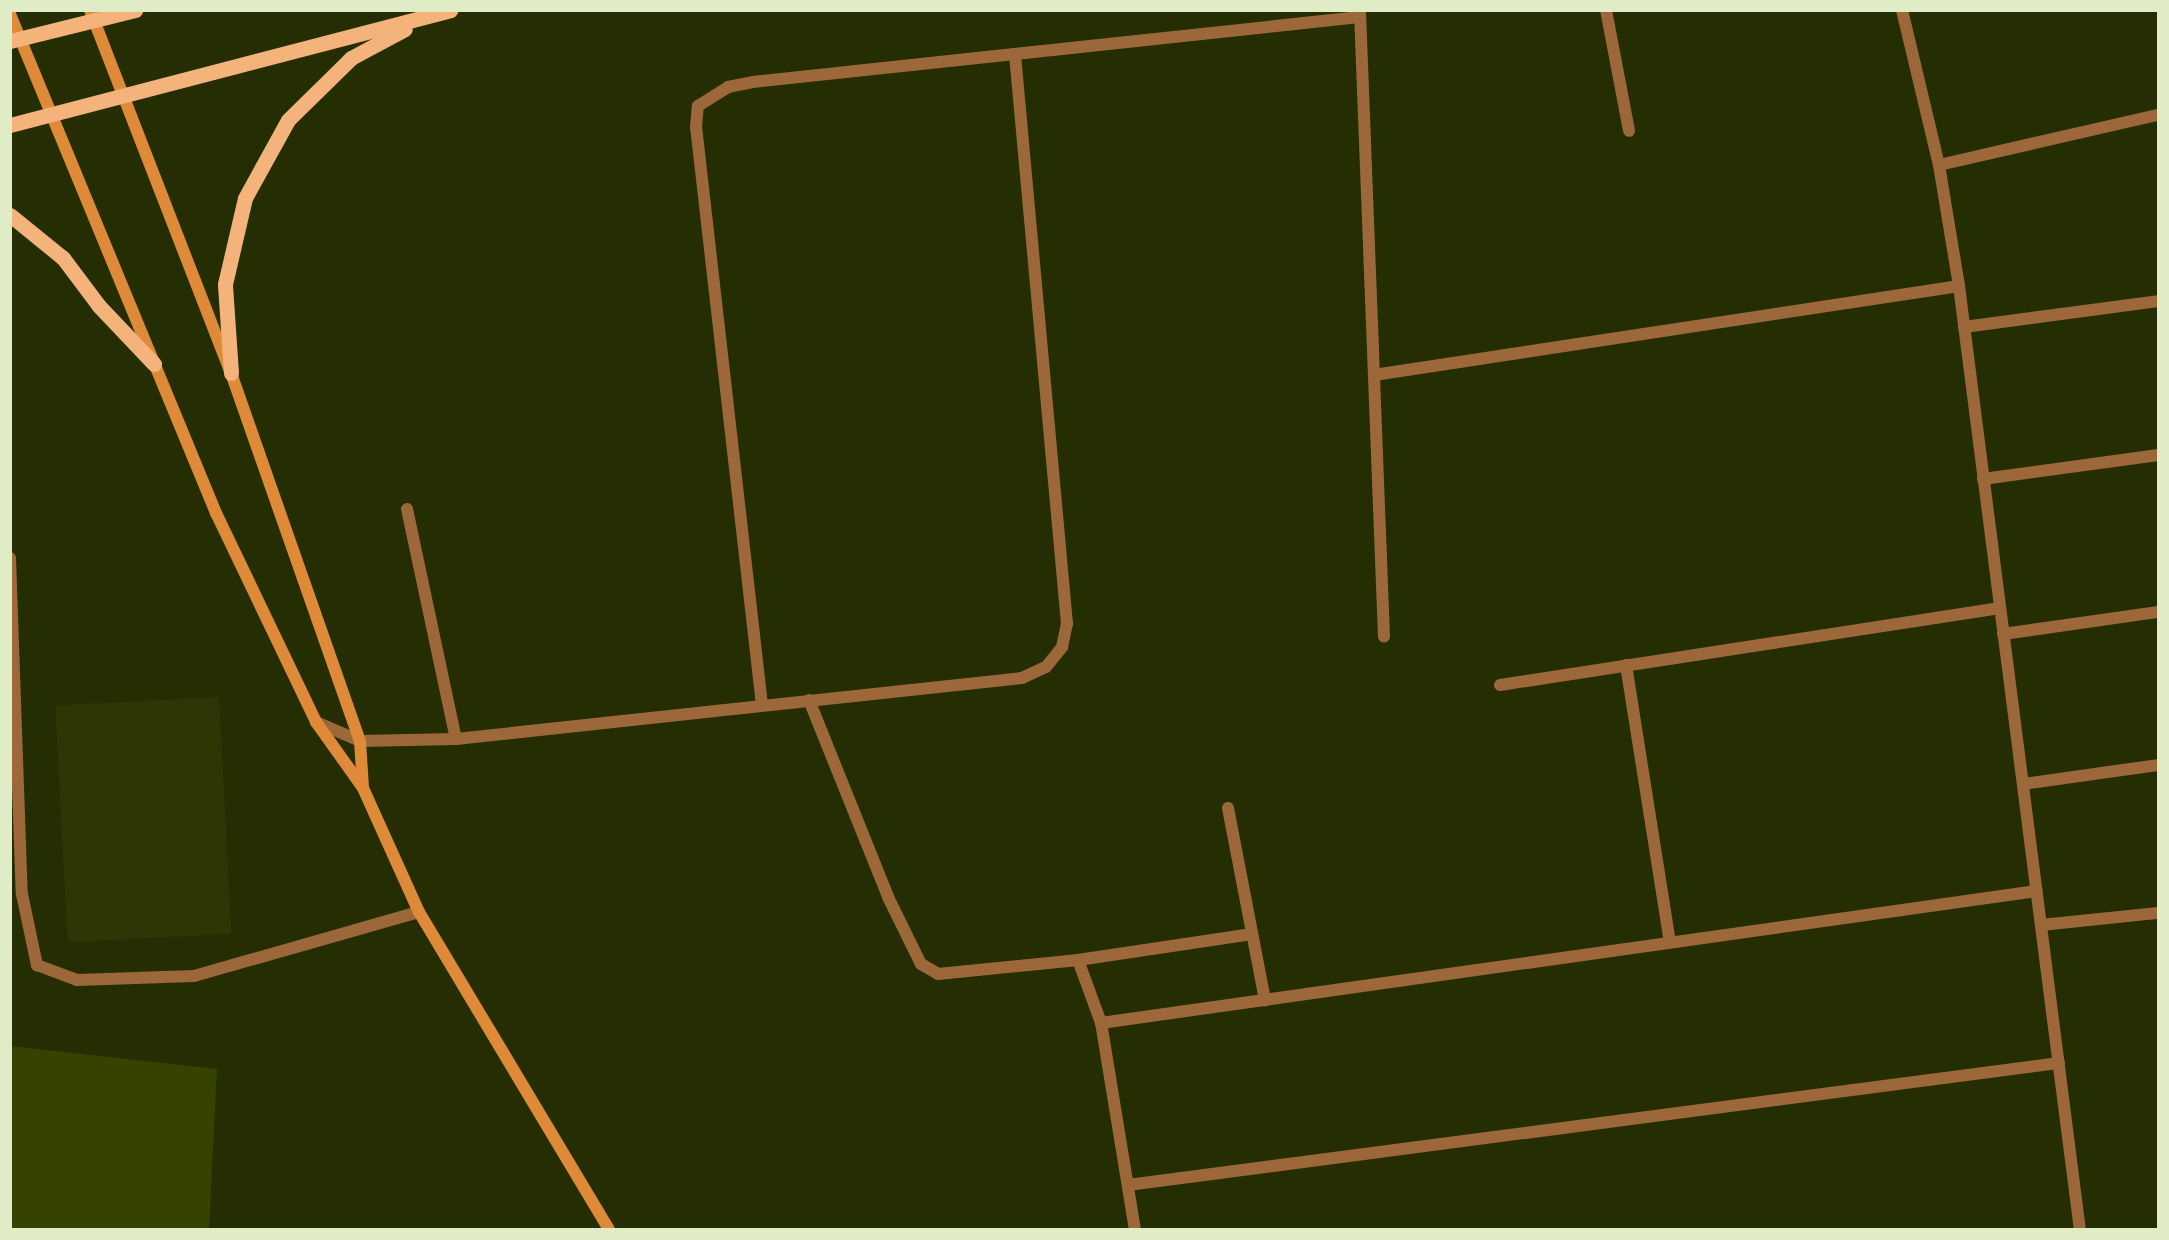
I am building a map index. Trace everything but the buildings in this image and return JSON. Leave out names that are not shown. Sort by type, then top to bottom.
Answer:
[{"type":"main road","points":[[15,40],[91,16],[135,10]]},
{"type":"main road","points":[[10,125],[450,10]]},
{"type":"main road","points":[[10,14],[15,40],[49,115],[216,513],[316,722],[363,788],[419,912],[609,1230]]},
{"type":"main road","points":[[91,16],[119,98],[231,373],[360,741],[363,788]]},
{"type":"main road","points":[[231,373],[225,284],[245,198],[288,120],[351,58],[428,16]]},
{"type":"main road","points":[[10,214],[63,258],[154,364]]},
{"type":"street","points":[[1606,10],[1629,131]]},
{"type":"street","points":[[1902,10],[1939,165],[1959,286],[2080,1230]]},
{"type":"street","points":[[762,705],[696,128],[698,106],[728,87],[753,82],[1015,55],[1360,14],[1384,637]]},
{"type":"street","points":[[316,722],[360,741],[456,740],[1022,678],[1046,667],[1062,647],[1067,624],[1015,55]]},
{"type":"street","points":[[1939,165],[2158,116]]},
{"type":"street","points":[[1374,375],[1959,286]]},
{"type":"street","points":[[1964,327],[2158,301]]},
{"type":"street","points":[[1983,479],[2158,455]]},
{"type":"street","points":[[407,508],[456,740]]},
{"type":"street","points":[[10,558],[22,894],[37,965],[77,980],[194,976],[364,931],[419,912]]},
{"type":"street","points":[[1500,685],[2000,608]]},
{"type":"street","points":[[2004,634],[2158,612]]},
{"type":"street","points":[[1626,665],[1670,943]]},
{"type":"street","points":[[809,700],[888,897],[921,964],[938,974],[1078,960],[1252,934]]},
{"type":"street","points":[[2023,784],[2158,765]]},
{"type":"street","points":[[1228,808],[1265,1000]]},
{"type":"street","points":[[1101,1023],[2037,891]]},
{"type":"street","points":[[2041,925],[2158,913]]},
{"type":"street","points":[[1078,960],[1101,1023],[1135,1230]]},
{"type":"street","points":[[1128,1185],[2059,1063]]},
{"type":"shaded area","points":[[219,697],[231,934],[68,942],[55,706]]}]
